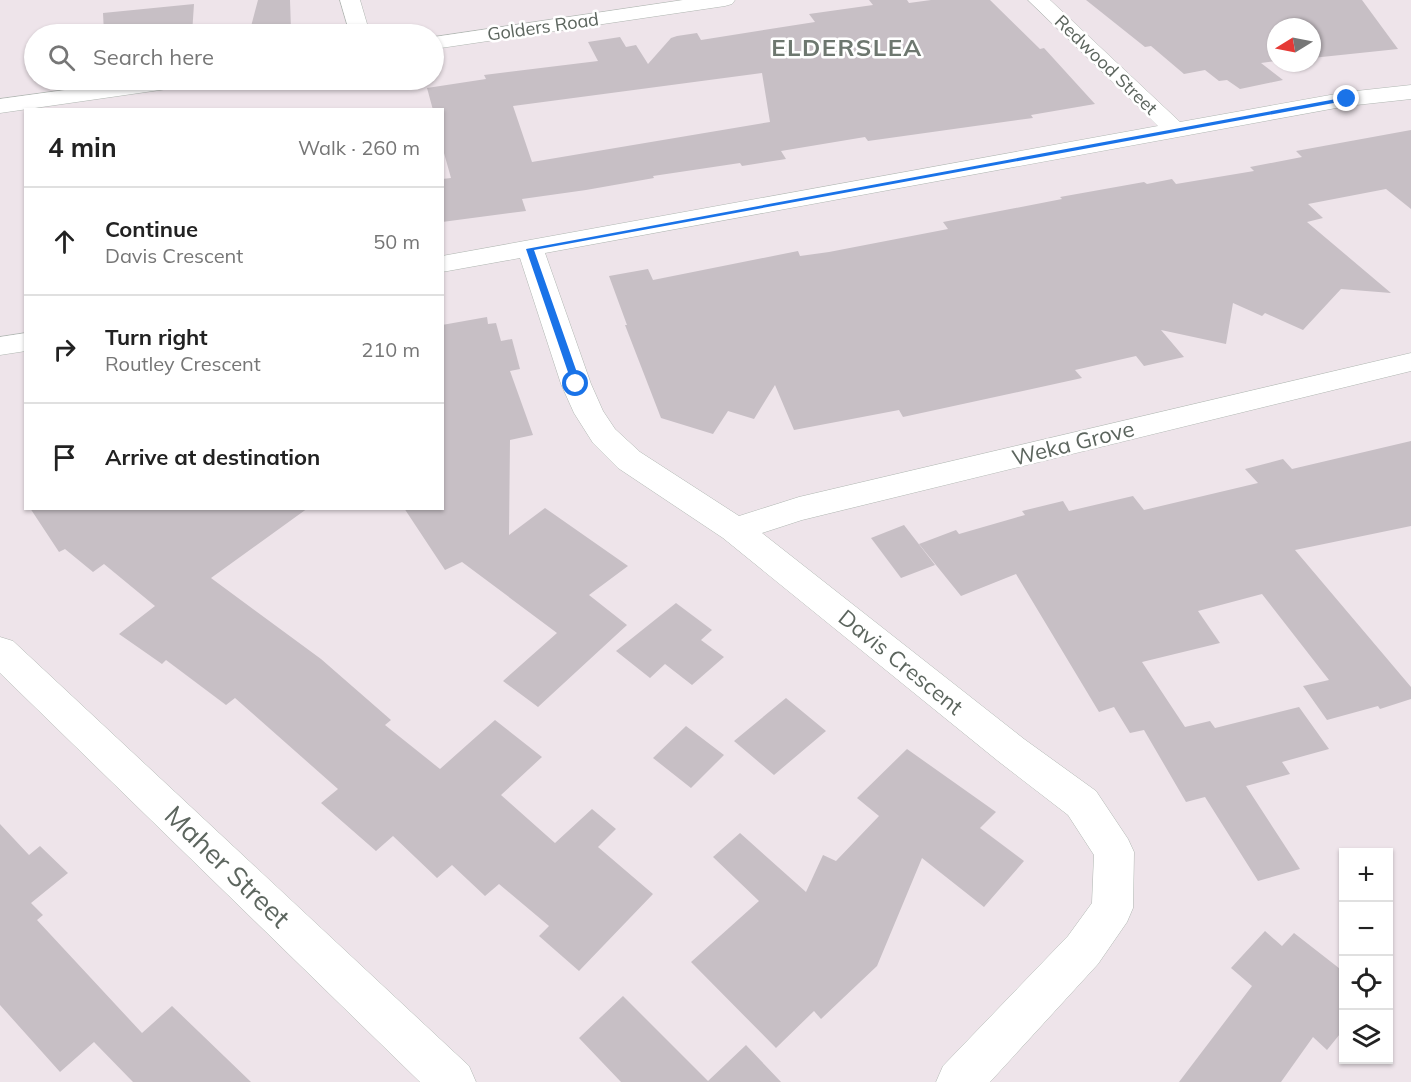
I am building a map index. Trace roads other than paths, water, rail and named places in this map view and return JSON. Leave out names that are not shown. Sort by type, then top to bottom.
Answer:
[{"type":"street","points":[[350,0],[357,24]]},
{"type":"street","name":"Golders Road","points":[[444,42],[725,0]]},
{"type":"street","name":"Redwood Street","points":[[1038,0],[1175,130]]},
{"type":"street","points":[[0,106],[111,90]]},
{"type":"street","points":[[444,264],[1347,99],[1411,92]]},
{"type":"street","name":"Davis Crescent","points":[[530,249],[576,384],[589,413],[604,436],[629,460],[735,529],[1011,750],[1082,802],[1114,852],[1112,908],[1083,950],[959,1082]]},
{"type":"street","points":[[0,346],[24,342]]},
{"type":"street","name":"Weka Grove","points":[[735,529],[810,506],[1411,362]]},
{"type":"street","name":"Maher Street","points":[[0,651],[453,1082]]},
{"type":"district","name":"ELDERSLEA","points":[[847,48]]}]
